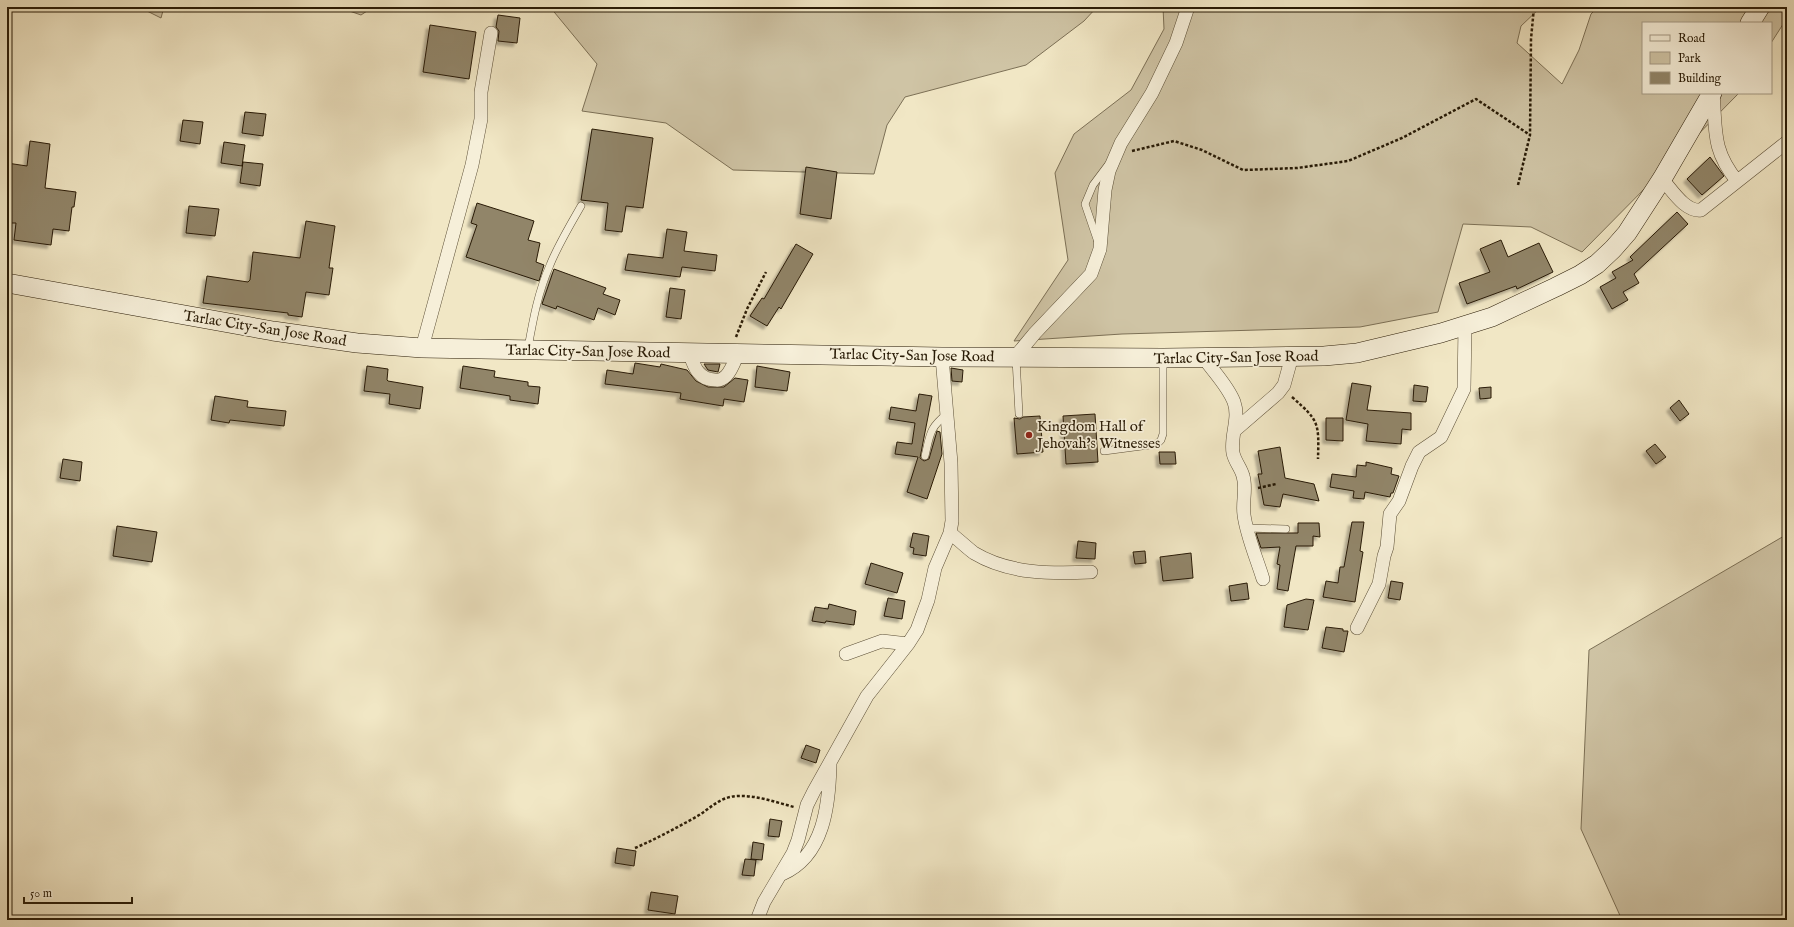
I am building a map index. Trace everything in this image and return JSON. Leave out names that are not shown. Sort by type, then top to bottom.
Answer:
[{"type":"main road","points":[[1751,22],[1760,7]]},
{"type":"main road","name":"Tarlac City-San Jose Road","points":[[7,283],[273,331],[357,343],[422,348],[1163,358],[1292,356],[1357,353],[1392,346],[1465,326],[1518,305],[1580,275],[1597,264],[1627,233],[1662,180],[1711,94]]},
{"type":"street","points":[[1016,356],[1035,333],[1084,284],[1091,274],[1100,249],[1109,171],[1115,156],[1152,93],[1176,43],[1188,7]]},
{"type":"street","points":[[422,348],[472,165],[481,119],[481,92],[491,34]]},
{"type":"street","points":[[1712,94],[1718,150],[1724,164],[1737,181]]},
{"type":"street","points":[[1662,180],[1688,207],[1694,210],[1701,210],[1787,142]]},
{"type":"street","points":[[1356,628],[1379,584],[1388,540],[1390,514],[1399,501],[1419,452],[1439,439],[1464,389],[1465,326]]},
{"type":"street","points":[[689,352],[699,374],[710,380],[717,381],[721,380],[728,374],[735,353]]},
{"type":"street","points":[[757,920],[764,902],[793,853],[806,810],[814,791],[868,696],[908,644],[923,615],[935,568],[950,533],[952,498],[948,414],[942,356]]},
{"type":"street","points":[[1234,431],[1268,403],[1284,384],[1292,356]]},
{"type":"street","points":[[1202,357],[1230,394],[1234,402],[1236,423],[1234,431],[1234,454],[1243,474],[1244,513],[1247,528],[1263,579]]},
{"type":"street","points":[[950,533],[973,552],[982,557],[1021,570],[1045,573],[1091,572]]},
{"type":"street","points":[[846,654],[882,641],[908,644]]},
{"type":"street","points":[[781,875],[800,864],[813,846],[822,825],[828,801],[830,763]]},
{"type":"lane","points":[[1100,249],[1084,204],[1093,185],[1115,156]]},
{"type":"lane","points":[[527,350],[533,317],[543,282],[580,206]]},
{"type":"lane","points":[[1016,356],[1019,414]]},
{"type":"lane","points":[[1104,451],[1157,444],[1161,440],[1163,434],[1163,358]]},
{"type":"lane","points":[[925,456],[932,428],[937,422],[948,414]]},
{"type":"lane","points":[[1247,528],[1286,530]]},
{"type":"path","points":[[1518,185],[1530,134],[1531,39],[1534,7]]},
{"type":"path","points":[[1115,156],[1174,141],[1202,150],[1243,170],[1297,168],[1348,161],[1402,138],[1476,99],[1530,134]]},
{"type":"path","points":[[735,353],[747,309],[766,272]]},
{"type":"path","points":[[1284,384],[1292,397],[1308,410],[1317,427],[1318,459]]},
{"type":"path","points":[[1244,492],[1276,484]]},
{"type":"path","points":[[635,848],[696,817],[718,801],[735,796],[756,797],[806,810]]},
{"type":"green space","points":[[139,7],[164,7],[161,18]]},
{"type":"green space","points":[[338,7],[373,7],[361,15]]},
{"type":"green space","points":[[550,7],[1097,7],[1084,21],[1026,65],[905,97],[887,125],[874,174],[733,170],[666,123],[582,111],[597,64]]},
{"type":"green space","points":[[1163,7],[1541,7],[1521,26],[1517,43],[1562,84],[1579,50],[1591,14],[1598,7],[1787,7],[1787,18],[1772,41],[1772,22],[1642,22],[1642,94],[1738,94],[1582,252],[1531,227],[1463,224],[1438,312],[1360,327],[1122,334],[1014,341],[1068,260],[1055,173],[1074,134],[1131,90],[1164,29]]},
{"type":"green space","points":[[1787,532],[1787,920],[1622,920],[1581,829],[1589,650],[1784,536]]},
{"type":"building","points":[[498,15],[520,18],[517,43],[498,41],[499,31],[496,27]]},
{"type":"building","points":[[430,25],[476,32],[469,79],[423,72]]},
{"type":"building","points":[[245,112],[266,114],[263,136],[242,133]]},
{"type":"building","points":[[183,120],[203,122],[200,144],[180,141]]},
{"type":"building","points":[[592,129],[653,138],[643,208],[626,206],[622,232],[605,230],[608,203],[581,200]]},
{"type":"building","points":[[30,141],[50,144],[45,188],[76,192],[74,207],[72,207],[69,231],[53,229],[51,245],[14,240],[16,223],[7,223],[7,163],[27,166]]},
{"type":"building","points":[[224,142],[245,145],[242,166],[221,163]]},
{"type":"building","points":[[1710,157],[1724,176],[1702,195],[1687,179]]},
{"type":"building","points":[[243,162],[263,164],[260,186],[240,183]]},
{"type":"building","points":[[806,167],[837,172],[831,219],[800,214]]},
{"type":"building","points":[[477,203],[534,221],[528,240],[540,243],[536,262],[544,265],[539,281],[466,257],[477,225],[471,223]]},
{"type":"building","points":[[189,206],[219,209],[215,236],[186,233]]},
{"type":"building","points":[[1677,212],[1688,224],[1634,274],[1639,283],[1623,292],[1628,300],[1612,309],[1600,287],[1616,278],[1612,272],[1633,260],[1630,257]]},
{"type":"building","points":[[306,221],[335,226],[329,268],[333,268],[329,295],[306,292],[302,317],[288,315],[288,313],[203,303],[207,276],[248,282],[250,280],[253,252],[300,258]]},
{"type":"building","points":[[667,229],[687,232],[684,251],[717,255],[715,271],[682,267],[680,277],[625,270],[628,254],[663,258]]},
{"type":"building","points":[[1501,240],[1508,257],[1539,243],[1553,272],[1517,289],[1516,286],[1467,304],[1459,283],[1490,272],[1480,249]]},
{"type":"building","points":[[796,244],[813,254],[781,309],[779,307],[767,326],[750,316],[762,298],[764,299]]},
{"type":"building","points":[[554,269],[606,288],[603,294],[620,300],[615,315],[598,308],[594,320],[557,306],[556,309],[542,304]]},
{"type":"building","points":[[670,288],[685,290],[681,319],[666,317]]},
{"type":"building","points":[[635,363],[660,367],[661,364],[687,370],[696,381],[708,387],[724,387],[735,378],[748,380],[744,402],[724,399],[723,406],[680,399],[681,393],[605,384],[607,370],[633,374]]},
{"type":"building","points":[[704,364],[720,364],[718,372],[708,370]]},
{"type":"building","points":[[367,366],[388,369],[388,381],[423,387],[420,409],[389,404],[390,394],[364,391]]},
{"type":"building","points":[[463,366],[495,371],[494,377],[528,382],[528,386],[540,387],[538,404],[510,400],[510,396],[460,388]]},
{"type":"building","points":[[757,366],[790,372],[787,391],[755,387]]},
{"type":"building","points":[[951,368],[963,370],[962,382],[952,381]]},
{"type":"building","points":[[1352,383],[1371,386],[1367,410],[1411,413],[1411,430],[1402,429],[1401,444],[1366,441],[1368,424],[1346,420]]},
{"type":"building","points":[[1414,385],[1428,387],[1426,402],[1413,401]]},
{"type":"building","points":[[1491,387],[1491,398],[1480,399],[1479,388]]},
{"type":"building","points":[[919,394],[932,396],[920,458],[924,461],[929,459],[937,431],[940,432],[942,454],[927,499],[907,492],[918,457],[895,454],[897,442],[912,444],[915,423],[889,419],[891,407],[916,411]]},
{"type":"building","points":[[215,396],[248,401],[247,407],[286,411],[284,426],[230,420],[229,423],[211,420]]},
{"type":"building","points":[[1679,400],[1689,414],[1680,421],[1670,408]]},
{"type":"building","points":[[1095,414],[1098,462],[1066,464],[1063,416]]},
{"type":"building","name":"Kingdom Hall of Jehovah's Witnesses","points":[[1040,416],[1043,452],[1017,454],[1014,418],[1020,419],[1023,417]]},
{"type":"building","points":[[1326,418],[1343,418],[1343,441],[1326,440]]},
{"type":"building","points":[[1655,444],[1666,457],[1656,464],[1646,451]]},
{"type":"building","points":[[1280,447],[1285,478],[1314,484],[1319,501],[1283,494],[1280,507],[1264,505],[1258,474],[1262,474],[1258,451]]},
{"type":"building","points":[[1159,452],[1175,452],[1176,464],[1160,464]]},
{"type":"building","points":[[63,459],[82,462],[80,481],[60,478]]},
{"type":"building","points":[[1366,462],[1392,468],[1391,474],[1399,476],[1390,497],[1365,492],[1364,499],[1353,498],[1354,491],[1330,487],[1332,474],[1356,477],[1357,465],[1366,466]]},
{"type":"building","points":[[1352,522],[1364,522],[1360,551],[1363,552],[1355,602],[1323,597],[1326,581],[1338,583],[1340,567],[1344,567]]},
{"type":"building","points":[[1298,523],[1319,523],[1320,537],[1313,536],[1313,546],[1296,546],[1288,591],[1277,589],[1280,565],[1277,564],[1280,547],[1261,548],[1256,533],[1298,533]]},
{"type":"building","points":[[117,526],[157,532],[152,562],[113,556]]},
{"type":"building","points":[[913,533],[929,536],[926,556],[913,554],[914,548],[910,547]]},
{"type":"building","points":[[1078,541],[1096,543],[1095,559],[1076,558]]},
{"type":"building","points":[[1145,551],[1146,563],[1135,564],[1133,552]]},
{"type":"building","points":[[1191,553],[1193,578],[1163,581],[1160,557]]},
{"type":"building","points":[[871,563],[903,573],[897,593],[865,584]]},
{"type":"building","points":[[1391,581],[1403,583],[1400,600],[1388,598]]},
{"type":"building","points":[[1247,583],[1249,599],[1231,601],[1229,586]]},
{"type":"building","points":[[888,598],[905,601],[902,619],[884,616]]},
{"type":"building","points":[[1306,599],[1314,600],[1308,630],[1284,627],[1287,605]]},
{"type":"building","points":[[829,604],[856,611],[854,625],[826,621],[825,623],[812,621],[815,607],[828,609]]},
{"type":"building","points":[[1326,627],[1348,631],[1344,652],[1322,648]]},
{"type":"building","points":[[806,745],[820,750],[816,763],[801,758]]},
{"type":"building","points":[[770,819],[782,821],[779,837],[768,836]]},
{"type":"building","points":[[753,842],[764,844],[762,860],[751,859]]},
{"type":"building","points":[[617,848],[636,851],[634,866],[615,863]]},
{"type":"building","points":[[745,859],[756,860],[754,876],[742,875]]},
{"type":"building","points":[[651,892],[678,896],[675,914],[648,910]]},
{"type":"place","name":"Kingdom Hall of Jehovah's Witnesses","points":[[1029,435]]}]
